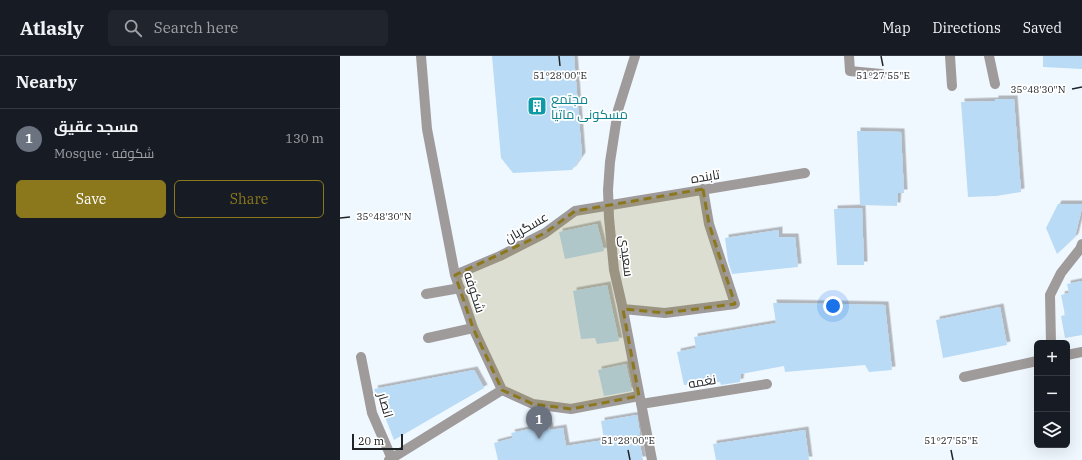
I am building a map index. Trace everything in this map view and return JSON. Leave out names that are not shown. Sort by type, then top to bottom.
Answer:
[{"type":"street","name":"شکوفه","points":[[420,56],[427,129],[455,275],[473,328],[502,390]]},
{"type":"street","name":"سعیدی","points":[[635,56],[618,110],[610,162],[609,204],[614,270],[652,460]]},
{"type":"street","points":[[849,56],[850,70],[881,74]]},
{"type":"street","points":[[950,56],[952,86]]},
{"type":"street","points":[[988,56],[995,84]]},
{"type":"street","name":"تابنده","points":[[609,204],[805,173]]},
{"type":"street","points":[[623,309],[665,314],[735,304],[709,224],[702,189]]},
{"type":"street","name":"عسگریان","points":[[455,275],[500,256],[545,233],[575,211],[609,204]]},
{"type":"street","points":[[1051,340],[1050,295],[1061,272],[1080,249],[1082,244]]},
{"type":"street","points":[[426,294],[460,288]]},
{"type":"street","points":[[428,338],[473,328]]},
{"type":"street","points":[[1070,354],[1082,352]]},
{"type":"street","name":"انصار","points":[[361,357],[372,412],[390,459]]},
{"type":"street","points":[[964,377],[1034,362]]},
{"type":"street","name":"نغمه","points":[[640,400],[767,384]]},
{"type":"street","points":[[390,459],[502,390],[533,404],[571,409],[640,400]]},
{"type":"highlighted area","points":[[703,189],[709,224],[735,304],[665,313],[623,309],[639,396],[571,409],[533,404],[502,390],[473,328],[455,275],[545,233],[575,211]]},
{"type":"building","name":"مجتمع مسکونی ماتیا","points":[[492,56],[574,56],[582,156],[572,170],[513,173],[501,158]]},
{"type":"building","points":[[1043,56],[1082,56],[1082,69],[1043,67]]},
{"type":"building","points":[[995,99],[1014,99],[1021,192],[996,196],[968,197],[961,102],[995,101]]},
{"type":"building","points":[[857,131],[901,132],[904,193],[898,193],[897,206],[860,205]]},
{"type":"building","points":[[1058,204],[1082,204],[1082,208],[1075,237],[1057,254],[1046,228]]},
{"type":"building","points":[[862,208],[864,265],[837,265],[834,209]]},
{"type":"building","points":[[597,224],[604,251],[565,259],[559,232]]},
{"type":"building","points":[[779,230],[779,237],[795,237],[798,267],[732,274],[728,261],[725,238]]},
{"type":"building","points":[[1082,281],[1082,335],[1065,338],[1061,316],[1065,315],[1061,295],[1069,293],[1067,284]]},
{"type":"building","points":[[607,285],[619,341],[597,344],[595,338],[581,339],[573,291]]},
{"type":"building","points":[[773,303],[885,305],[892,370],[869,372],[865,365],[785,372],[784,366],[741,374],[740,382],[721,385],[720,382],[684,385],[677,352],[696,348],[694,337],[776,323]]},
{"type":"building","points":[[1000,307],[1007,345],[943,358],[936,320]]},
{"type":"building","points":[[626,364],[632,391],[604,396],[598,370]]},
{"type":"building","points":[[474,370],[484,388],[394,440],[374,389]]},
{"type":"building","points":[[637,415],[640,434],[638,435],[643,460],[498,460],[494,443],[513,438],[511,433],[549,425],[550,430],[563,428],[566,446],[604,440],[601,421]]},
{"type":"building","points":[[805,430],[809,460],[716,460],[713,444]]},
{"type":"place","name":"مجتمع مسکونی ماتیا","points":[[537,106]]},
{"type":"place","name":"مسجد عقیق","points":[[539,439]]}]
